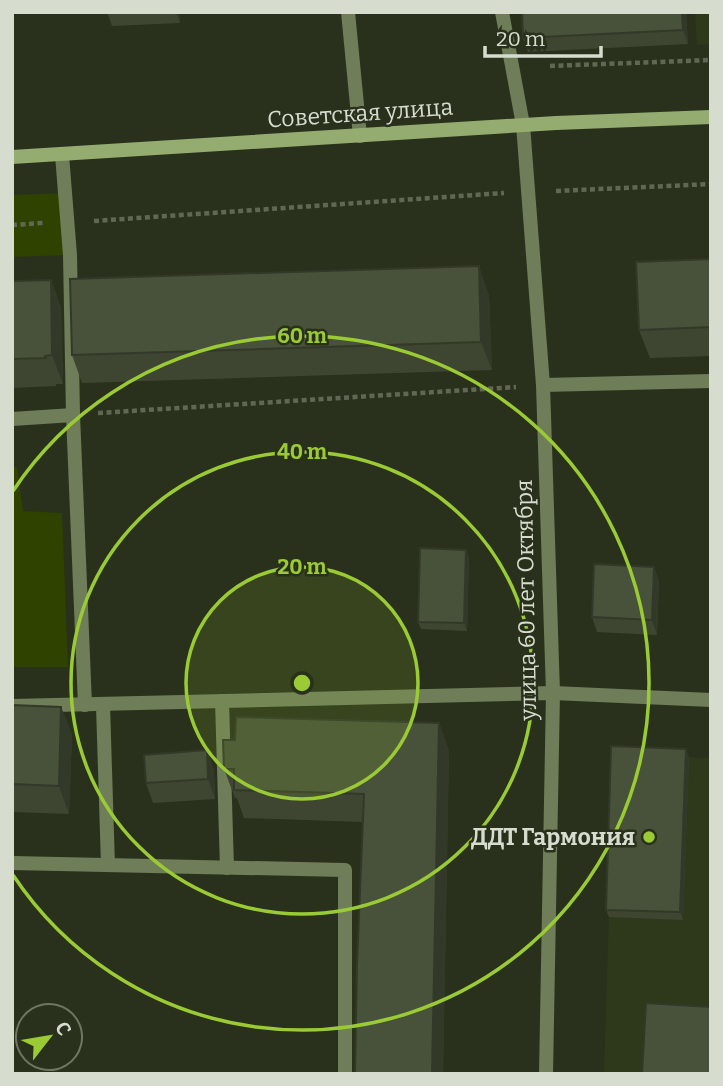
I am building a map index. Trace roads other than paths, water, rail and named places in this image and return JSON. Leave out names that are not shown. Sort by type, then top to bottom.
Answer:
[{"type":"main road","name":"Советская улица","points":[[12,158],[523,125],[711,117]]},
{"type":"street","points":[[348,12],[360,136]]},
{"type":"street","name":"улица 60 лет Октября","points":[[502,12],[523,125],[543,385],[553,693],[546,1074]]},
{"type":"street","points":[[62,155],[68,222],[85,705]]},
{"type":"street","points":[[543,385],[711,381]]},
{"type":"street","points":[[12,419],[73,415]]},
{"type":"street","points":[[12,706],[553,693],[711,700]]},
{"type":"street","points":[[222,701],[227,868]]},
{"type":"street","points":[[103,705],[108,865]]},
{"type":"street","points":[[12,863],[345,870],[345,1074]]},
{"type":"place","name":"ДДТ Гармония","points":[[649,837]]}]
